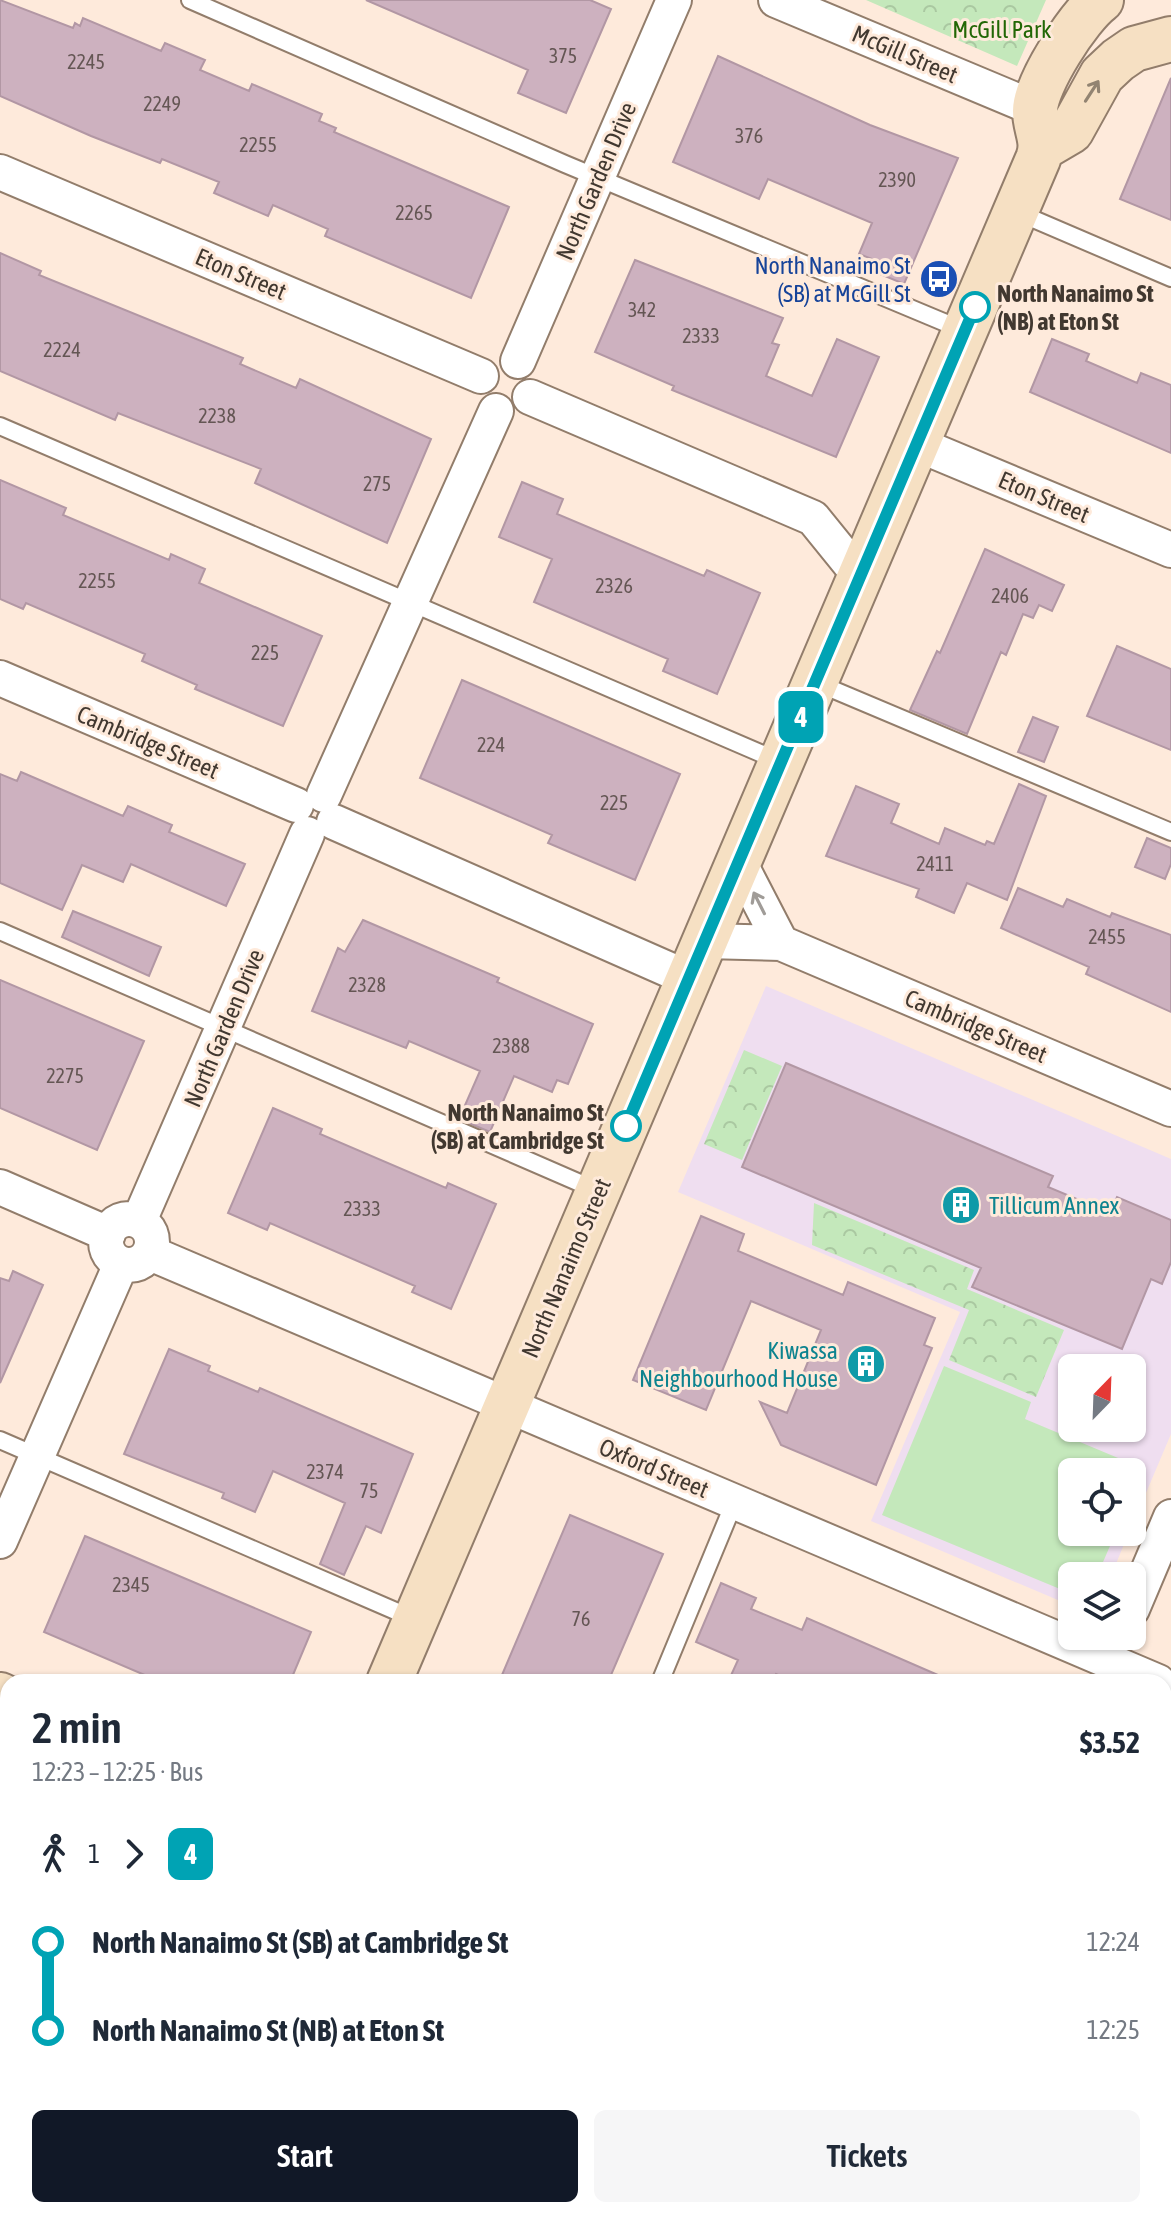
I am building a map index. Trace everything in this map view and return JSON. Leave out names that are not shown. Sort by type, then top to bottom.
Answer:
[{"type":"main road","name":"North Nanaimo Street","points":[[392,1674],[1016,212],[1050,71],[1077,25],[1101,0]]},
{"type":"main road","points":[[1038,128],[1071,131],[1085,101],[1110,68],[1134,49],[1164,40]]},
{"type":"street","name":"North Garden Drive","points":[[518,361],[674,0]]},
{"type":"street","name":"McGill Street","points":[[776,0],[1038,128]]},
{"type":"street","name":"Eton Street","points":[[0,172],[481,376]]},
{"type":"street","points":[[500,359],[518,361],[533,381],[530,397],[512,412],[496,411],[483,400],[481,376],[500,359]]},
{"type":"street","points":[[530,397],[813,518],[860,576]]},
{"type":"street","name":"North Garden Drive","points":[[0,1541],[225,1029],[315,814],[496,411]]},
{"type":"street","name":"Eton Street","points":[[917,444],[1171,550]]},
{"type":"street","name":"Cambridge Street","points":[[0,678],[315,814],[698,960],[781,943],[1171,1109]]},
{"type":"street","points":[[739,862],[781,943]]},
{"type":"street","name":"Oxford Street","points":[[0,1187],[1141,1674]]},
{"type":"street","points":[[1146,1576],[1171,1517]]},
{"type":"lane","points":[[190,0],[965,331]]},
{"type":"lane","points":[[1016,212],[1171,278]]},
{"type":"lane","points":[[0,426],[781,763]]},
{"type":"lane","points":[[815,682],[1171,832]]},
{"type":"lane","points":[[0,931],[599,1191]]},
{"type":"lane","points":[[0,1440],[415,1620]]},
{"type":"lane","points":[[663,1674],[734,1503]]},
{"type":"shaded area","points":[[766,986],[1171,1159],[1171,1434],[1146,1493],[1146,1458],[1058,1458],[1058,1546],[1123,1546],[1117,1562],[1058,1562],[1058,1600],[871,1521],[960,1312],[678,1192]]},
{"type":"green space","name":"McGill Park","points":[[866,0],[1046,0],[1017,66]]},
{"type":"green space","points":[[744,1050],[782,1066],[742,1160],[704,1144]]},
{"type":"green space","points":[[814,1203],[974,1270],[967,1289],[1064,1330],[1036,1397],[949,1360],[969,1310],[812,1245]]},
{"type":"green space","points":[[944,1366],[1031,1402],[1025,1419],[1058,1433],[1058,1442],[1080,1442],[1118,1458],[1058,1458],[1058,1546],[1110,1546],[1103,1562],[1058,1562],[1058,1588],[882,1515]]},
{"type":"building","points":[[0,0],[73,28],[75,23],[80,26],[83,18],[161,51],[165,43],[205,60],[200,70],[249,91],[252,84],[322,114],[319,121],[336,128],[334,132],[509,207],[471,298],[325,236],[328,229],[273,205],[268,216],[214,193],[219,182],[91,136],[0,96]]},
{"type":"building","points":[[366,0],[590,0],[611,9],[566,113],[518,93],[528,70]]},
{"type":"building","points":[[718,56],[870,125],[958,158],[904,284],[880,274],[885,264],[859,254],[872,223],[768,179],[759,199],[673,162]]},
{"type":"building","points":[[1171,78],[1171,220],[1120,199]]},
{"type":"building","points":[[0,253],[41,271],[39,275],[243,358],[240,364],[296,388],[300,379],[431,439],[387,543],[255,483],[261,469],[118,413],[115,420],[0,371]]},
{"type":"building","points":[[635,260],[783,318],[772,343],[779,345],[766,376],[812,396],[837,339],[879,357],[836,457],[672,390],[674,386],[595,352]]},
{"type":"building","points":[[1052,339],[1089,354],[1086,361],[1137,383],[1141,373],[1171,385],[1171,453],[1030,392]]},
{"type":"building","points":[[0,480],[66,508],[63,515],[169,560],[171,554],[205,569],[199,583],[322,636],[283,726],[195,689],[197,685],[142,661],[145,654],[26,603],[23,609],[0,599]]},
{"type":"building","points":[[522,482],[563,499],[557,514],[704,576],[707,570],[760,593],[717,694],[663,671],[668,659],[534,602],[552,559],[499,537]]},
{"type":"building","points":[[985,549],[1064,585],[1052,611],[1039,605],[1033,618],[1023,614],[1006,655],[1001,652],[967,734],[910,710],[937,651],[940,653]]},
{"type":"building","points":[[1117,646],[1171,669],[1171,750],[1087,716]]},
{"type":"building","points":[[462,680],[680,774],[635,880],[548,843],[552,835],[420,778]]},
{"type":"building","points":[[1033,717],[1058,727],[1044,762],[1018,752]]},
{"type":"building","points":[[21,772],[123,816],[128,806],[172,825],[169,832],[245,864],[226,906],[131,864],[123,882],[82,865],[62,910],[0,883],[0,774],[17,781]]},
{"type":"building","points":[[1019,784],[1046,796],[1007,900],[967,883],[954,913],[916,897],[919,889],[826,856],[856,786],[899,804],[891,823],[939,844],[945,828],[985,845],[987,841],[994,844]]},
{"type":"building","points":[[1147,838],[1171,848],[1171,864],[1165,879],[1135,867]]},
{"type":"building","points":[[1018,888],[1063,907],[1067,899],[1110,917],[1112,913],[1171,935],[1171,1012],[1086,974],[1089,967],[1001,928]]},
{"type":"building","points":[[73,911],[161,947],[149,976],[62,937]]},
{"type":"building","points":[[363,920],[499,978],[497,982],[593,1024],[568,1084],[557,1080],[552,1092],[514,1076],[490,1132],[459,1119],[480,1071],[409,1041],[406,1048],[312,1011],[338,948],[345,952]]},
{"type":"building","points":[[0,980],[144,1041],[97,1150],[0,1108]]},
{"type":"building","name":"Tillicum Annex","points":[[786,1063],[1053,1176],[1048,1187],[1110,1213],[1117,1197],[1171,1220],[1171,1262],[1162,1284],[1151,1279],[1122,1349],[972,1287],[981,1268],[742,1167]]},
{"type":"building","points":[[273,1108],[322,1129],[320,1134],[446,1188],[448,1183],[496,1204],[451,1309],[412,1292],[415,1286],[270,1223],[267,1230],[228,1213]]},
{"type":"building","name":"Kiwassa Neighbourhood House","points":[[701,1216],[744,1234],[738,1251],[843,1295],[848,1282],[935,1318],[924,1345],[932,1348],[876,1485],[781,1445],[760,1402],[787,1413],[821,1330],[751,1301],[706,1410],[633,1380]]},
{"type":"building","points":[[13,1271],[43,1285],[0,1383],[0,1278],[9,1281]]},
{"type":"building","points":[[169,1349],[210,1366],[208,1371],[258,1392],[260,1388],[413,1454],[381,1533],[366,1526],[344,1575],[320,1564],[345,1503],[273,1471],[255,1512],[222,1498],[224,1493],[124,1454]]},
{"type":"building","points":[[570,1515],[663,1554],[611,1674],[502,1674]]},
{"type":"building","points":[[85,1536],[311,1632],[293,1674],[142,1674],[44,1632]]},
{"type":"building","points":[[721,1583],[756,1598],[751,1609],[802,1630],[807,1618],[936,1674],[732,1674],[738,1660],[696,1642]]},
{"type":"bus line","name":"4","points":[[626,1126],[975,307]]},
{"type":"place","name":"North Nanaimo St (SB) at McGill St","points":[[939,279]]},
{"type":"place","name":"North Nanaimo St (NB) at Eton St","points":[[975,307]]},
{"type":"place","name":"North Nanaimo St (SB) at Cambridge St","points":[[626,1126]]},
{"type":"place","name":"Tillicum Annex","points":[[961,1205]]},
{"type":"place","name":"Kiwassa Neighbourhood House","points":[[866,1364]]}]
